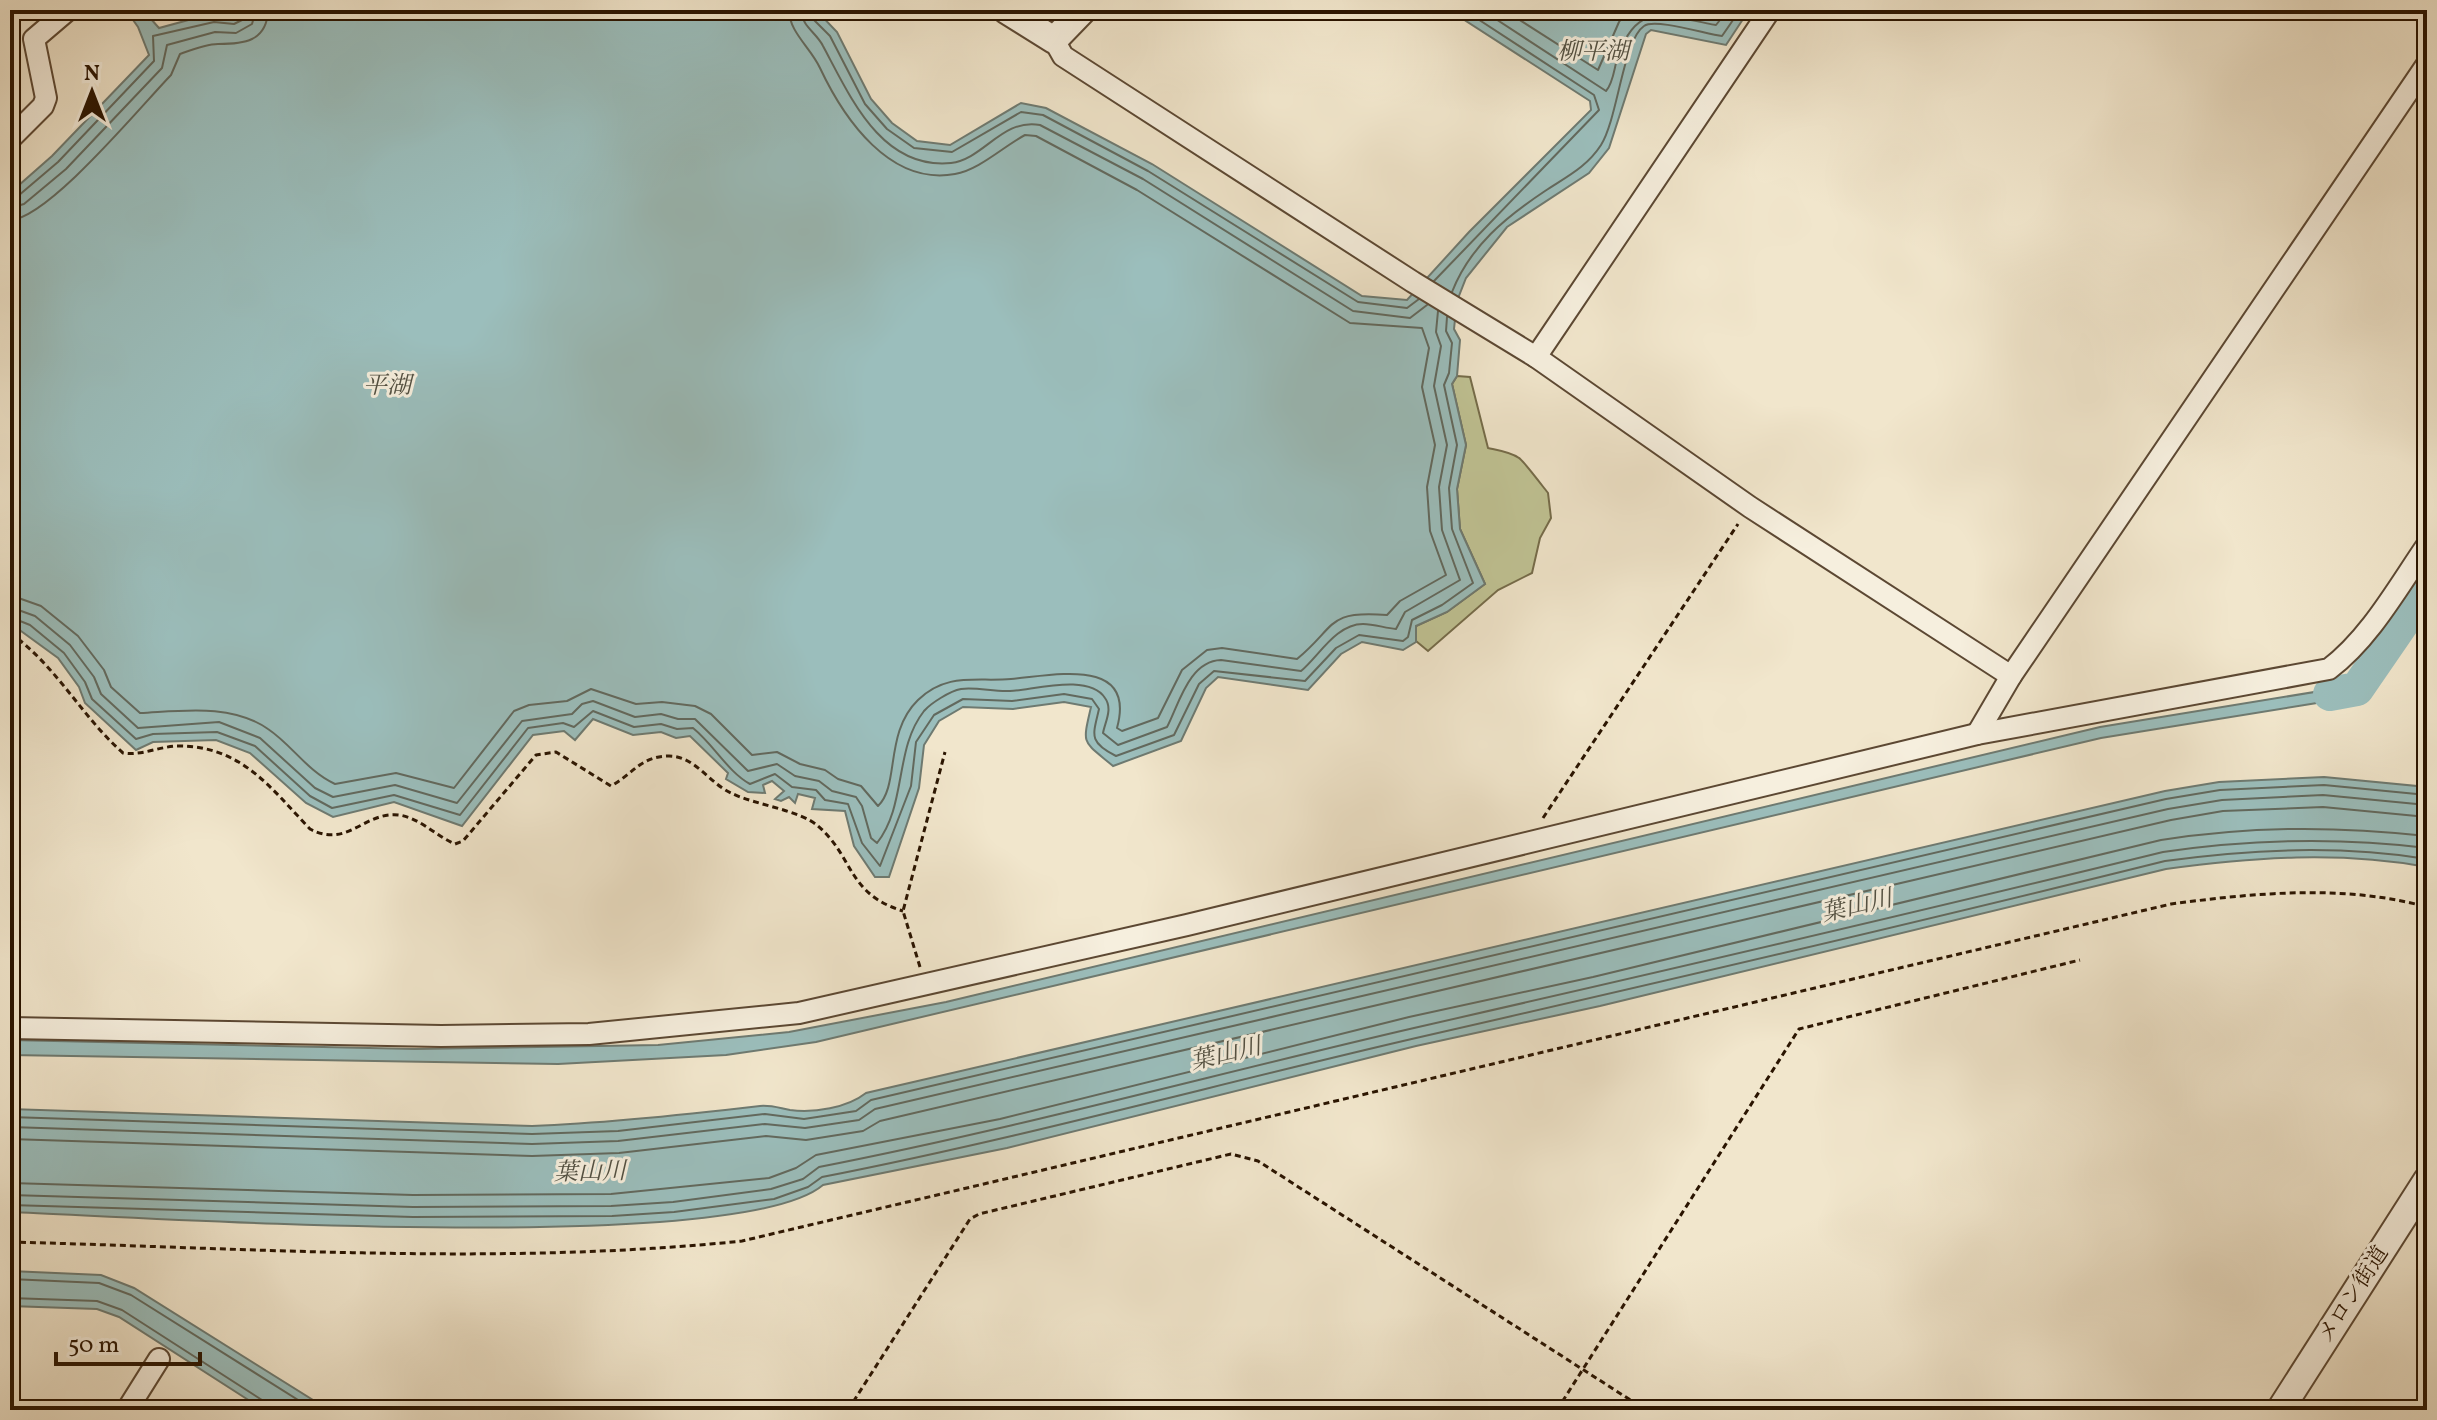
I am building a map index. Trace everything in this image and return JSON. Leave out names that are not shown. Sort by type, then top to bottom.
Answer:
[{"type":"street","points":[[10,139],[43,106],[46,98],[34,39],[68,10]]},
{"type":"street","points":[[1006,10],[1054,40],[1063,56],[1413,282],[1536,357],[1750,507],[2011,676]]},
{"type":"street","points":[[1054,40],[1083,10]]},
{"type":"street","points":[[1536,357],[1770,10]]},
{"type":"street","points":[[1977,734],[2011,676],[2427,64]]},
{"type":"street","points":[[10,1028],[441,1036],[589,1034],[799,1013],[926,986],[1526,844],[1977,734],[2329,669],[2346,656],[2373,623],[2427,545]]},
{"type":"street","name":"メロン街道","points":[[2280,1410],[2427,1180]]},
{"type":"street","points":[[127,1410],[159,1359]]},
{"type":"path","points":[[1526,844],[1750,507]]},
{"type":"path","points":[[10,633],[47,662],[59,683],[123,753],[173,746],[215,749],[240,759],[310,829],[325,837],[340,835],[384,816],[400,815],[455,844],[463,841],[536,755],[556,752],[611,786],[637,763],[651,757],[672,756],[688,760],[728,792],[818,826],[866,894],[884,905],[903,911]]},
{"type":"path","points":[[926,986],[903,911],[945,752]]},
{"type":"path","points":[[10,1242],[511,1254],[641,1251],[742,1241],[2171,904],[2252,893],[2327,893],[2399,899],[2427,907]]},
{"type":"path","points":[[1557,1410],[1799,1029],[2080,960]]},
{"type":"path","points":[[848,1410],[970,1219],[979,1214],[1231,1154],[1258,1161],[1646,1410]]},
{"type":"green space","points":[[1457,376],[1470,377],[1488,448],[1512,454],[1524,463],[1548,493],[1551,518],[1540,538],[1532,573],[1498,590],[1428,651],[1416,641],[1416,626],[1447,612],[1485,584],[1460,529],[1457,489],[1466,445],[1452,384]]},
{"type":"water","name":"平湖","points":[[126,10],[143,10],[159,28],[214,13],[232,16],[247,10],[816,10],[837,32],[871,99],[892,123],[917,141],[950,145],[1021,103],[1046,108],[1152,164],[1362,296],[1407,300],[1469,232],[1591,110],[1590,101],[1449,10],[1749,10],[1726,45],[1651,30],[1646,34],[1609,148],[1589,173],[1507,227],[1466,278],[1457,301],[1454,329],[1460,340],[1457,376],[1452,384],[1466,445],[1457,489],[1460,529],[1485,584],[1447,612],[1416,626],[1416,642],[1403,650],[1362,642],[1341,654],[1308,690],[1218,677],[1206,688],[1181,741],[1113,766],[1087,741],[1091,707],[1064,702],[1013,709],[963,707],[939,721],[924,745],[919,788],[889,877],[875,877],[854,846],[845,811],[812,809],[815,798],[798,794],[795,803],[789,797],[781,801],[775,799],[784,791],[772,781],[763,785],[765,793],[748,792],[726,779],[728,773],[690,736],[676,738],[661,732],[633,735],[593,719],[575,740],[564,731],[533,735],[462,826],[394,802],[333,817],[306,803],[250,753],[216,740],[153,742],[136,750],[85,703],[79,687],[58,658],[10,623],[10,193],[52,156],[149,55],[138,27]]},
{"type":"water","points":[[2363,671],[2372,675],[2360,696],[2101,738],[816,1042],[726,1055],[558,1064],[10,1055],[10,1040],[415,1049],[658,1045],[789,1032],[946,1002],[2100,727],[2351,686]]},
{"type":"water","name":"葉山川","points":[[2324,777],[2427,787],[2427,867],[2329,857],[2231,861],[2166,869],[1600,1006],[1416,1046],[1007,1148],[823,1185],[769,1207],[680,1220],[565,1227],[436,1227],[305,1225],[10,1212],[10,1109],[532,1126],[760,1106],[820,1110],[840,1106],[866,1093],[2165,791],[2219,782]]},
{"type":"water","points":[[10,1271],[101,1275],[134,1288],[329,1410],[264,1410],[119,1317],[97,1309],[10,1306]]},
{"type":"waterway","points":[[2330,694],[2357,689],[2427,587]]},
{"type":"water label","name":"柳平湖","points":[[1593,53]]}]
